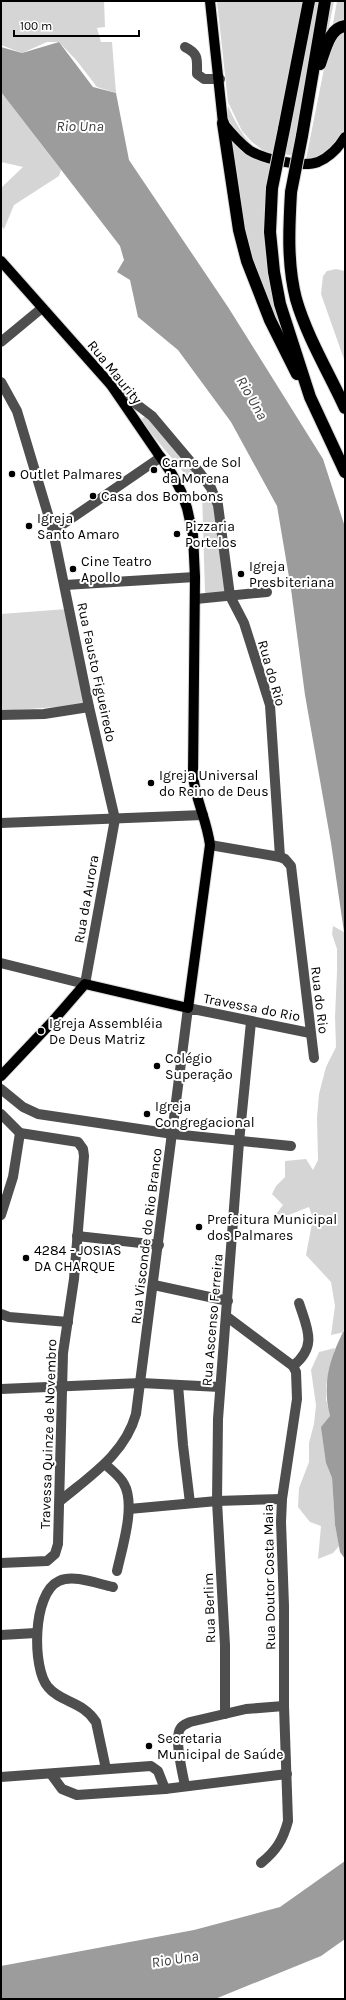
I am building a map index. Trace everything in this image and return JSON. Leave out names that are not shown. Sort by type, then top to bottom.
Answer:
[{"type":"highway","points":[[309,1],[272,188],[270,232],[274,272],[280,304],[310,397]]},
{"type":"highway","points":[[325,1],[291,192],[289,240],[292,277],[296,299],[308,329],[344,404]]},
{"type":"highway","points":[[311,86],[333,32],[338,27],[345,26]]},
{"type":"highway","points":[[223,123],[239,230],[247,261],[276,333],[310,397],[345,472]]},
{"type":"main road","points":[[210,1],[220,79],[223,123],[249,150],[272,160],[316,162],[332,152],[345,137]]},
{"type":"main road","name":"Rua Maurity","points":[[1,261],[111,385],[161,457],[175,480],[187,508],[193,535],[195,577]]},
{"type":"main road","name":"Rua Visconde do Rio Branco","points":[[188,1008],[210,845],[203,815],[194,787],[193,775],[196,600],[195,577]]},
{"type":"main road","points":[[1,1076],[58,1017],[85,984],[188,1008]]},
{"type":"street","points":[[185,47],[194,51],[197,56],[197,74],[204,78],[220,79]]},
{"type":"street","points":[[1,342],[42,308]]},
{"type":"street","name":"Rua Fausto Figueiredo","points":[[1,382],[17,411],[53,531],[89,707],[115,819]]},
{"type":"street","name":"Rua do Rio","points":[[111,385],[152,416],[190,459],[211,488],[218,505],[230,596],[244,624],[270,705],[280,857],[285,859],[291,866],[314,1058]]},
{"type":"street","points":[[53,531],[161,457]]},
{"type":"street","points":[[65,585],[195,577]]},
{"type":"street","points":[[196,600],[267,592]]},
{"type":"street","points":[[1,715],[44,714],[89,707]]},
{"type":"street","points":[[1,823],[203,815]]},
{"type":"street","name":"Rua da Aurora","points":[[85,984],[115,819]]},
{"type":"street","points":[[210,845],[280,857]]},
{"type":"street","points":[[1,963],[85,984]]},
{"type":"street","name":"Travessa do Rio","points":[[188,1008],[310,1033]]},
{"type":"street","name":"Rua Visconde do Rio Branco","points":[[60,1501],[105,1464],[129,1435],[136,1414],[154,1285],[188,1008]]},
{"type":"street","name":"Rua Ascenso Ferreira","points":[[218,1500],[220,1387],[251,1022]]},
{"type":"street","points":[[1,1088],[23,1107],[38,1114],[172,1134],[291,1146]]},
{"type":"street","points":[[1,1114],[20,1133],[13,1177],[1,1215]]},
{"type":"street","name":"Travessa Quinze de Novembro","points":[[1,1563],[47,1561],[52,1558],[58,1544],[63,1353],[74,1279],[84,1156],[83,1149],[78,1142],[20,1133]]},
{"type":"street","points":[[77,1236],[159,1245]]},
{"type":"street","points":[[154,1285],[228,1301]]},
{"type":"street","points":[[226,1316],[293,1366],[303,1358],[310,1336],[299,1302]]},
{"type":"street","points":[[1,1314],[9,1317],[68,1322]]},
{"type":"street","name":"Rua Doutor Costa Maia","points":[[261,1863],[272,1854],[284,1835],[288,1809],[284,1706],[282,1499],[297,1399],[296,1372],[293,1366]]},
{"type":"street","points":[[1,1389],[141,1383],[220,1387]]},
{"type":"street","points":[[178,1385],[190,1503]]},
{"type":"street","points":[[105,1464],[124,1484],[128,1493],[129,1509],[117,1571]]},
{"type":"street","points":[[129,1509],[218,1500],[282,1499]]},
{"type":"street","name":"Rua Berlim","points":[[218,1500],[224,1645],[225,1714]]},
{"type":"street","points":[[106,1769],[96,1722],[92,1716],[86,1709],[55,1693],[47,1687],[42,1677],[36,1633],[41,1604],[51,1588],[58,1581],[72,1579],[113,1587]]},
{"type":"street","points":[[1,1635],[36,1633]]},
{"type":"street","points":[[185,1786],[178,1736],[180,1728],[190,1722],[246,1709],[284,1706]]},
{"type":"street","points":[[1,1777],[151,1766],[158,1771],[165,1789]]},
{"type":"street","points":[[51,1774],[62,1789],[77,1795],[165,1789],[287,1774]]},
{"type":"shaded area","points":[[1,1],[104,1],[105,27],[97,28],[101,42],[112,42],[116,93],[97,87],[77,61],[59,42],[47,42],[22,53],[1,45]]},
{"type":"shaded area","points":[[217,1],[308,1],[278,156],[269,155],[252,142],[242,131],[228,102]]},
{"type":"shaded area","points":[[311,1],[334,1],[303,157],[282,154]]},
{"type":"shaded area","points":[[337,1],[345,1],[345,23],[330,41]]},
{"type":"shaded area","points":[[345,24],[345,141],[320,161],[306,159],[329,44]]},
{"type":"shaded area","points":[[1,92],[61,170],[59,176],[14,205],[4,229],[1,226],[1,188],[23,167],[1,162]]},
{"type":"shaded area","points":[[228,106],[246,139],[253,146],[268,156],[277,158],[269,233],[291,350],[244,255],[228,132]]},
{"type":"shaded area","points":[[336,269],[345,271],[345,362],[321,294],[323,276],[327,271]]},
{"type":"shaded area","points":[[149,414],[203,478],[190,480],[140,420]]},
{"type":"shaded area","points":[[214,491],[228,593],[208,596],[205,592],[202,493]]},
{"type":"shaded area","points":[[67,609],[84,705],[1,711],[1,614]]},
{"type":"shaded area","points":[[333,926],[344,932],[345,1332],[331,1335],[335,1306],[331,1282],[306,1255],[313,1218],[309,1207],[286,1216],[276,1214],[283,1205],[272,1194],[276,1186],[285,1177],[285,1161],[306,1159],[313,1170],[318,1160],[317,1118],[319,1094],[326,1067],[336,1047],[335,1017],[337,949],[332,934]]},
{"type":"shaded area","points":[[335,1348],[326,1385],[326,1399],[330,1416],[326,1463],[332,1478],[335,1525],[339,1546],[333,1553],[318,1559],[321,1526],[310,1522],[298,1507],[299,1488],[309,1462],[309,1443],[314,1424],[316,1405],[311,1370],[319,1352]]},
{"type":"water","name":"Rio Una","points":[[59,42],[93,87],[116,93],[129,160],[228,307],[323,459],[345,527],[345,1031],[344,932],[331,843],[305,695],[291,589],[277,506],[231,422],[178,350],[138,317],[130,280],[117,272],[124,260],[120,246],[1,92],[1,47],[22,53]]},
{"type":"water","points":[[343,1332],[345,1332],[345,1559],[340,1552],[335,1525],[332,1478],[326,1463],[321,1427],[330,1416],[327,1394],[328,1373],[338,1342]]},
{"type":"water","name":"Rio Una","points":[[345,1861],[345,1939],[321,1956],[215,1999],[1,1999],[1,1966],[194,1930],[280,1907]]},
{"type":"place","name":"Carne de Sol da Morena","points":[[154,470]]},
{"type":"place","name":"Outlet Palmares","points":[[12,474]]},
{"type":"place","name":"Casa dos Bombons","points":[[93,496]]},
{"type":"place","name":"Igreja Santo Amaro","points":[[29,526]]},
{"type":"place","name":"Pizzaria Portelos","points":[[177,534]]},
{"type":"place","name":"Cine Teatro Apollo","points":[[73,569]]},
{"type":"place","name":"Igreja Presbiteriana","points":[[241,574]]},
{"type":"place","name":"Igreja Universal do Reino de Deus","points":[[151,783]]},
{"type":"place","name":"Igreja Assembléia De Deus Matriz","points":[[41,1031]]},
{"type":"place","name":"Colégio Superação","points":[[157,1066]]},
{"type":"place","name":"Igreja Congregacional","points":[[147,1114]]},
{"type":"place","name":"Prefeitura Municipal dos Palmares","points":[[199,1227]]},
{"type":"place","name":"4284 - JOSIAS DA CHARQUE","points":[[26,1258]]},
{"type":"place","name":"Secretaria Municipal de Saúde","points":[[149,1746]]}]
